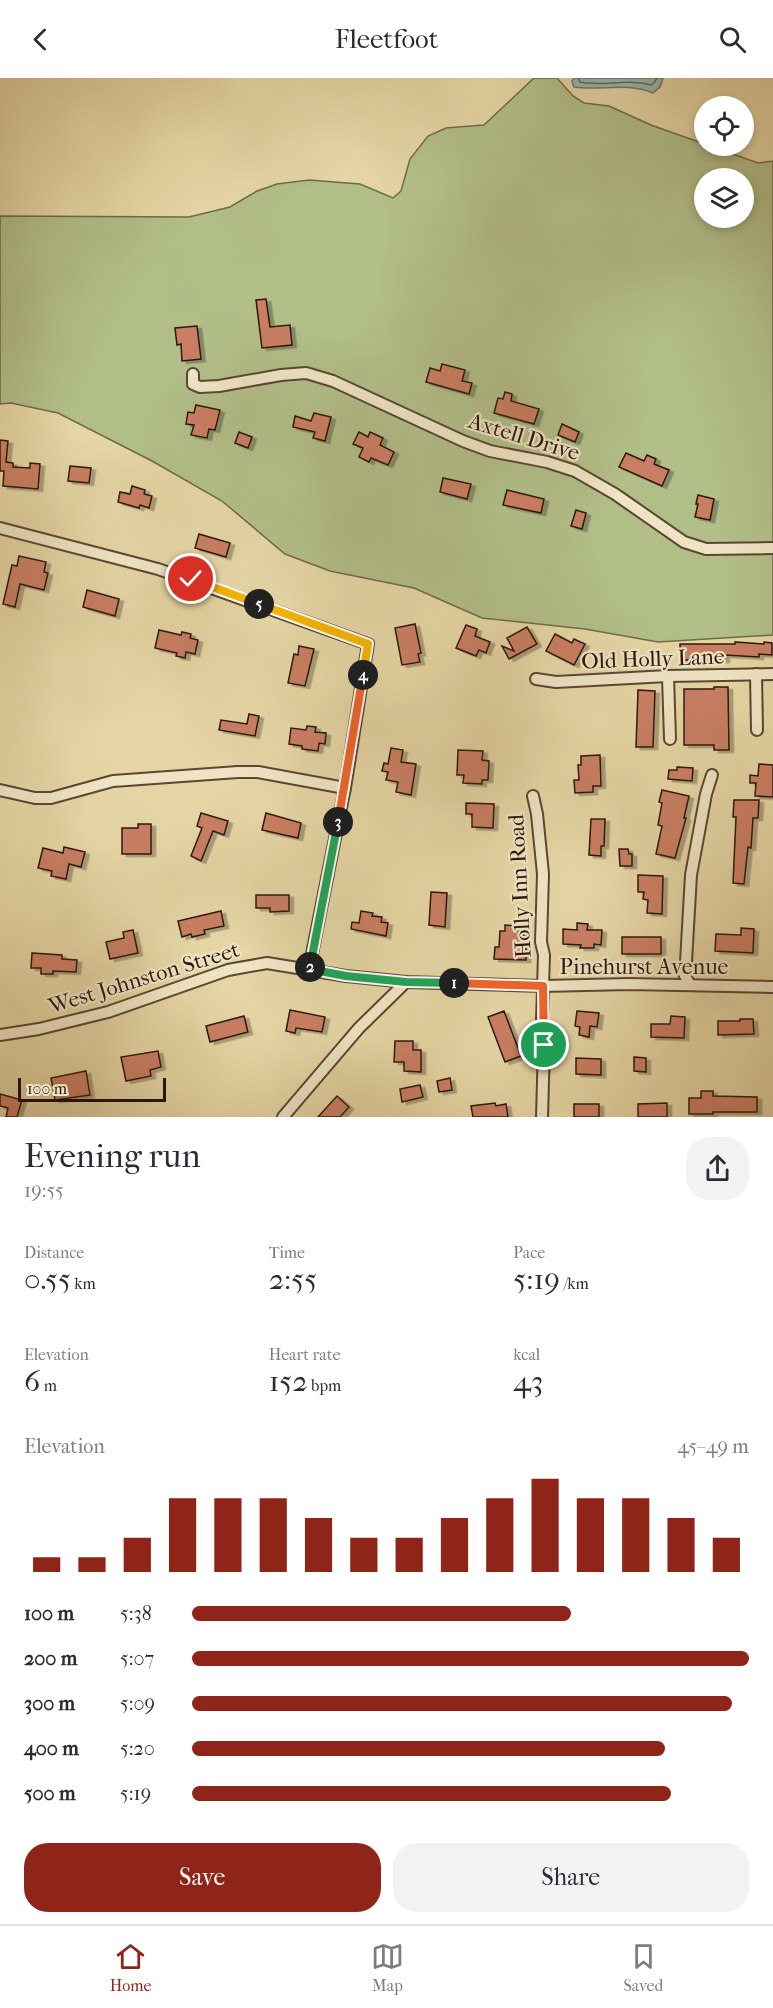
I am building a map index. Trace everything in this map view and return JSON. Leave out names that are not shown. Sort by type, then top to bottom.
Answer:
[{"type":"street","name":"Axtell Drive","points":[[193,374],[194,384],[200,387],[306,373],[333,381],[463,441],[490,451],[547,462],[582,474],[684,542],[706,549],[773,548]]},
{"type":"street","points":[[0,528],[180,576],[368,644],[345,788],[309,969]]},
{"type":"street","points":[[756,674],[757,730]]},
{"type":"street","name":"Old Holly Lane","points":[[536,679],[556,682],[668,676],[773,674]]},
{"type":"street","points":[[668,676],[670,739]]},
{"type":"street","points":[[0,790],[35,798],[51,798],[113,781],[238,772],[258,772],[345,788]]},
{"type":"street","points":[[690,985],[683,972],[686,962],[691,875],[706,794],[712,775]]},
{"type":"street","name":"Holly Inn Road","points":[[533,796],[543,874],[542,1117]]},
{"type":"street","name":"West Johnston Street","points":[[0,1035],[39,1029],[108,1012],[241,967],[267,963],[346,976],[406,982]]},
{"type":"street","points":[[283,1117],[359,1028],[406,982]]},
{"type":"street","name":"Pinehurst Avenue","points":[[406,982],[543,986],[629,984],[773,987]]},
{"type":"green space","points":[[534,78],[557,78],[573,96],[584,103],[609,106],[651,125],[694,140],[694,156],[738,156],[758,163],[773,161],[773,635],[658,642],[585,629],[482,618],[414,588],[330,571],[285,554],[222,501],[152,461],[58,413],[11,403],[0,404],[0,216],[189,217],[230,207],[257,191],[277,184],[309,180],[360,184],[393,198],[401,191],[410,159],[428,136],[446,128],[484,125]]},
{"type":"water","points":[[574,78],[663,78],[660,87],[653,93],[623,87],[574,87],[572,81]]},
{"type":"building","points":[[266,299],[270,327],[290,325],[292,345],[262,348],[256,300]]},
{"type":"building","points":[[197,326],[201,359],[182,361],[181,344],[177,345],[175,328]]},
{"type":"building","points":[[442,364],[465,370],[462,381],[472,383],[469,394],[426,382],[430,368],[440,371]]},
{"type":"building","points":[[505,392],[512,394],[511,401],[539,409],[534,424],[494,413],[498,398],[503,399]]},
{"type":"building","points":[[196,405],[220,410],[215,430],[209,429],[207,438],[191,435],[194,425],[186,424],[188,412],[194,413]]},
{"type":"building","points":[[314,413],[331,417],[325,441],[313,438],[315,432],[293,427],[295,416],[311,421]]},
{"type":"building","points":[[562,424],[579,432],[575,442],[558,435]]},
{"type":"building","points":[[239,432],[252,437],[248,448],[235,443]]},
{"type":"building","points":[[359,432],[368,437],[370,432],[383,438],[380,445],[394,452],[388,465],[371,458],[369,462],[359,457],[363,448],[353,444]]},
{"type":"building","points":[[0,440],[8,441],[6,462],[13,463],[13,467],[30,468],[30,463],[40,464],[38,489],[3,486],[4,471],[0,471]]},
{"type":"building","points":[[626,453],[644,461],[647,455],[656,459],[654,464],[669,470],[662,486],[619,467]]},
{"type":"building","points":[[70,466],[91,468],[89,483],[68,481]]},
{"type":"building","points":[[443,478],[471,484],[467,499],[440,492]]},
{"type":"building","points":[[132,486],[145,490],[144,494],[152,496],[149,508],[140,505],[139,508],[118,502],[120,492],[130,494]]},
{"type":"building","points":[[507,490],[544,499],[541,513],[503,505]]},
{"type":"building","points":[[698,495],[714,499],[710,520],[695,517]]},
{"type":"building","points":[[576,510],[586,513],[582,529],[571,526]]},
{"type":"building","points":[[199,534],[230,543],[226,557],[195,548]]},
{"type":"building","points":[[19,556],[46,562],[44,572],[48,573],[44,590],[20,584],[15,607],[3,604],[12,565],[17,566]]},
{"type":"building","points":[[87,590],[119,599],[115,616],[83,607]]},
{"type":"building","points":[[415,624],[421,653],[418,654],[420,662],[402,665],[395,628]]},
{"type":"building","points":[[466,625],[477,629],[475,636],[490,642],[486,653],[479,650],[476,656],[456,648]]},
{"type":"building","points":[[527,627],[537,644],[509,659],[502,646],[514,651],[507,638]]},
{"type":"building","points":[[159,630],[181,635],[182,632],[191,634],[190,638],[198,640],[195,654],[186,652],[185,658],[176,656],[177,653],[155,648]]},
{"type":"building","points":[[555,634],[572,643],[574,639],[585,644],[574,665],[546,651]]},
{"type":"building","points":[[735,642],[772,643],[772,655],[759,654],[759,657],[725,655],[725,660],[680,660],[680,644],[735,644]]},
{"type":"building","points":[[299,646],[314,649],[305,686],[288,683],[294,654],[298,655]]},
{"type":"building","points":[[714,687],[728,687],[729,750],[714,750],[714,745],[684,745],[684,689],[714,689]]},
{"type":"building","points":[[638,690],[655,691],[653,747],[636,747]]},
{"type":"building","points":[[249,714],[259,716],[255,736],[219,730],[221,720],[247,724]]},
{"type":"building","points":[[307,726],[316,727],[315,732],[326,733],[325,744],[319,743],[318,751],[302,749],[302,746],[289,744],[291,728],[306,730]]},
{"type":"building","points":[[391,748],[403,750],[401,762],[416,764],[411,795],[396,792],[398,782],[386,780],[388,772],[382,771],[384,763],[388,764]]},
{"type":"building","points":[[458,750],[483,751],[482,760],[489,761],[488,780],[482,780],[482,784],[463,783],[464,775],[457,775]]},
{"type":"building","points":[[600,755],[601,786],[593,786],[593,792],[575,793],[574,780],[579,780],[578,765],[581,765],[581,756]]},
{"type":"building","points":[[759,764],[773,765],[773,797],[755,796],[756,783],[750,783],[750,775],[758,776]]},
{"type":"building","points":[[677,767],[693,768],[692,781],[668,779],[669,770],[677,770]]},
{"type":"building","points":[[662,790],[689,796],[684,818],[686,818],[675,858],[656,854],[662,826],[658,825]]},
{"type":"building","points":[[734,800],[759,800],[758,818],[753,818],[751,848],[748,847],[744,884],[733,883],[736,817],[733,817]]},
{"type":"building","points":[[466,803],[494,804],[493,828],[472,827],[472,814],[466,814]]},
{"type":"building","points":[[201,813],[228,821],[224,835],[213,831],[201,861],[191,856],[202,828],[197,826]]},
{"type":"building","points":[[266,813],[301,823],[298,838],[262,830]]},
{"type":"building","points":[[591,819],[605,819],[604,846],[601,846],[601,856],[589,855]]},
{"type":"building","points":[[138,824],[151,824],[151,854],[122,854],[122,828],[138,828]]},
{"type":"building","points":[[64,847],[85,852],[81,867],[69,864],[66,879],[51,876],[52,871],[38,868],[43,848],[63,853]]},
{"type":"building","points":[[619,849],[628,849],[629,854],[632,854],[632,866],[620,866]]},
{"type":"building","points":[[638,875],[663,876],[662,914],[647,913],[648,900],[643,899],[644,892],[638,892]]},
{"type":"building","points":[[431,892],[447,893],[445,927],[429,925]]},
{"type":"building","points":[[256,895],[289,895],[289,911],[270,912],[270,908],[256,908]]},
{"type":"building","points":[[221,911],[224,926],[204,930],[205,934],[192,937],[191,934],[182,937],[178,921]]},
{"type":"building","points":[[361,911],[382,917],[381,922],[388,923],[386,936],[351,929],[352,922],[359,923]]},
{"type":"building","points":[[577,923],[588,924],[587,930],[602,930],[601,945],[594,944],[594,948],[580,948],[581,945],[563,944],[563,929],[577,930]]},
{"type":"building","points":[[505,925],[517,926],[517,931],[524,932],[523,946],[526,946],[526,960],[494,959],[495,947],[499,947],[500,931],[505,931]]},
{"type":"building","points":[[741,928],[754,929],[753,953],[715,951],[716,934],[741,935]]},
{"type":"building","points":[[133,930],[138,953],[110,959],[106,942],[124,938],[123,932]]},
{"type":"building","points":[[622,937],[661,937],[661,954],[622,954]]},
{"type":"building","points":[[32,953],[62,955],[62,959],[77,960],[76,972],[53,971],[53,974],[41,974],[41,968],[31,968]]},
{"type":"building","points":[[290,1010],[325,1017],[322,1032],[296,1028],[295,1033],[286,1031]]},
{"type":"building","points":[[504,1011],[521,1056],[505,1062],[488,1017]]},
{"type":"building","points":[[577,1011],[599,1013],[597,1027],[590,1026],[589,1037],[579,1035],[580,1027],[575,1026]]},
{"type":"building","points":[[244,1016],[248,1032],[210,1042],[206,1026]]},
{"type":"building","points":[[671,1016],[685,1017],[684,1038],[651,1037],[651,1024],[670,1024]]},
{"type":"building","points":[[740,1019],[753,1019],[754,1034],[718,1035],[718,1021],[740,1021]]},
{"type":"building","points":[[395,1041],[413,1041],[413,1050],[421,1050],[421,1072],[404,1071],[404,1062],[394,1062]]},
{"type":"building","points":[[158,1051],[161,1067],[150,1070],[151,1076],[126,1081],[121,1057]]},
{"type":"building","points":[[634,1057],[646,1058],[646,1072],[634,1071]]},
{"type":"building","points":[[576,1058],[601,1059],[601,1075],[576,1074]]},
{"type":"building","points":[[86,1071],[90,1095],[55,1100],[51,1078]]},
{"type":"building","points":[[450,1078],[452,1090],[439,1092],[437,1081]]},
{"type":"building","points":[[420,1085],[423,1097],[402,1102],[400,1089]]},
{"type":"building","points":[[701,1091],[713,1091],[713,1096],[757,1097],[757,1112],[689,1114],[689,1098],[701,1098]]},
{"type":"building","points":[[0,1094],[22,1100],[17,1117],[6,1117],[8,1108],[0,1106]]},
{"type":"building","points":[[337,1096],[349,1107],[340,1117],[318,1117]]},
{"type":"building","points":[[495,1103],[496,1106],[506,1104],[508,1117],[473,1117],[471,1106]]},
{"type":"building","points":[[667,1103],[667,1117],[638,1117],[638,1104]]},
{"type":"building","points":[[574,1104],[599,1104],[599,1117],[574,1117]]},
{"type":"route","points":[[191,579],[368,644],[345,788],[309,969],[346,976],[406,982],[543,986],[544,1045]]}]
